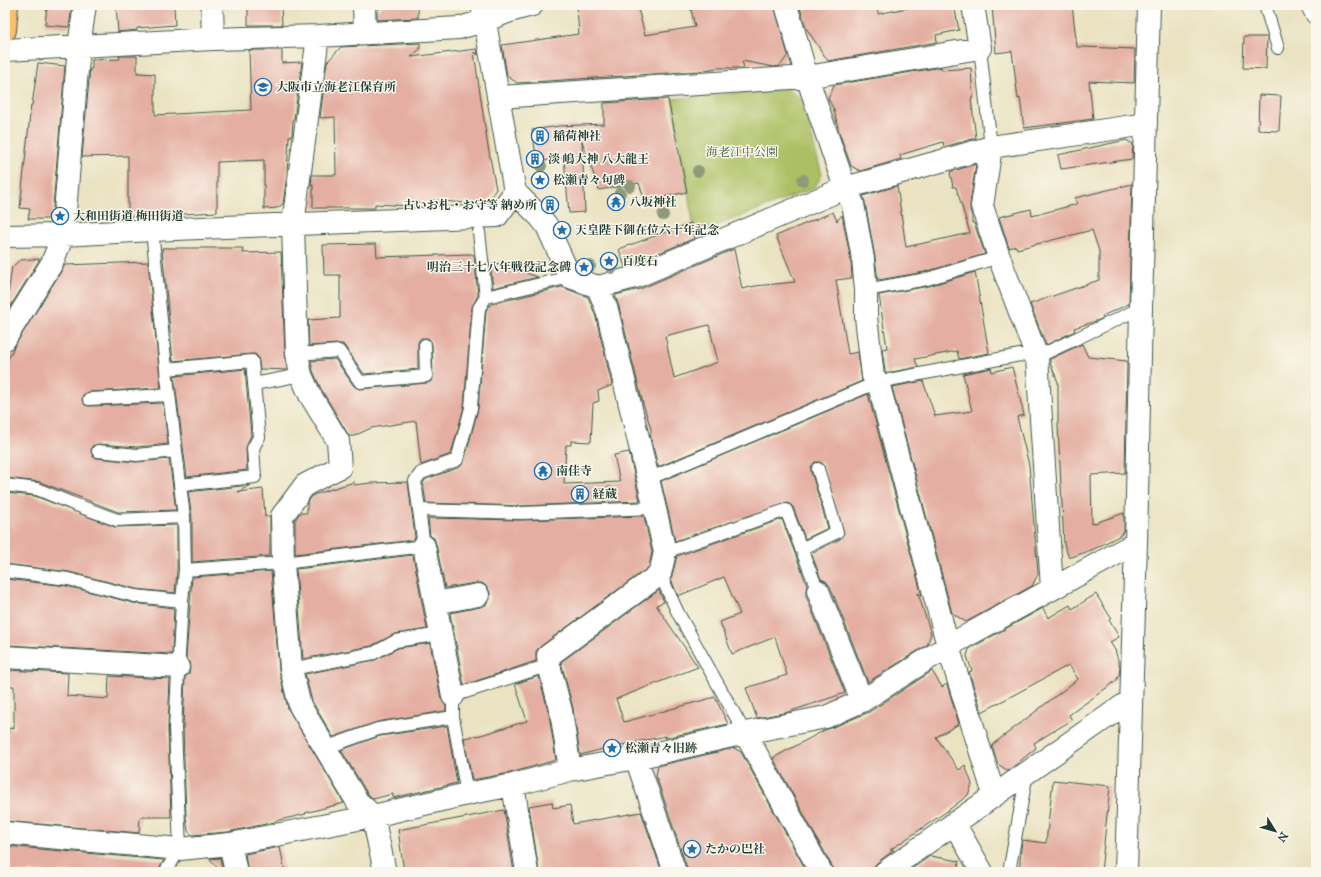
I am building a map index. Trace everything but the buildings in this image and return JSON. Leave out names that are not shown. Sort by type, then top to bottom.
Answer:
[{"type":"main road","points":[[5,30],[7,5]]},
{"type":"street","points":[[5,339],[52,263],[63,235],[79,46],[85,5]]},
{"type":"street","points":[[212,5],[213,39]]},
{"type":"street","points":[[364,5],[366,33]]},
{"type":"street","points":[[5,50],[459,28],[483,13],[510,10],[532,5]]},
{"type":"street","points":[[786,5],[807,77],[845,188],[853,204],[863,259],[866,290],[866,317],[873,376],[878,382],[948,646],[994,795]]},
{"type":"street","points":[[498,98],[807,77],[980,48],[973,5]]},
{"type":"street","points":[[1126,872],[1136,543],[1149,5]]},
{"type":"street","points":[[1312,5],[1316,13]]},
{"type":"street","points":[[483,13],[515,192],[540,216],[547,226],[570,276],[598,287],[636,276],[845,188],[991,147],[1146,124]]},
{"type":"street","points":[[318,36],[293,224],[297,354],[300,375],[310,395],[338,441],[340,467],[305,485],[282,516],[283,563],[291,669],[300,706],[356,800],[373,816],[385,872]]},
{"type":"street","points":[[991,147],[982,206],[999,257],[1037,357],[1052,589]]},
{"type":"street","points":[[5,236],[63,235],[497,216],[515,192]]},
{"type":"street","points":[[570,770],[561,710],[548,656],[660,574],[664,552],[648,478],[607,310],[598,287]]},
{"type":"street","points":[[5,833],[180,849],[230,844],[373,816],[513,785],[570,770],[636,758],[745,733],[826,717],[862,701],[948,646],[1136,543]]},
{"type":"street","points":[[424,546],[453,696]]},
{"type":"street","points":[[818,590],[862,701]]},
{"type":"street","points":[[435,603],[478,595]]},
{"type":"street","points":[[5,656],[178,667]]},
{"type":"street","points":[[885,872],[1131,700]]},
{"type":"street","points":[[745,733],[821,872]]},
{"type":"street","points":[[636,758],[675,872]]},
{"type":"street","points":[[513,785],[527,872]]},
{"type":"street","points":[[954,823],[982,872]]},
{"type":"street","points":[[230,844],[236,872]]},
{"type":"lane","points":[[1265,5],[1278,48]]},
{"type":"lane","points":[[980,48],[991,147]]},
{"type":"lane","points":[[152,230],[166,369],[184,517],[185,570],[175,728],[180,849],[165,872]]},
{"type":"lane","points":[[185,570],[283,563],[424,546],[415,481],[421,473],[457,460],[471,408],[479,308],[486,297],[479,232]]},
{"type":"lane","points":[[866,290],[927,279],[999,257]]},
{"type":"lane","points":[[486,297],[570,276]]},
{"type":"lane","points":[[648,478],[878,382],[1020,355],[1037,357],[1141,308]]},
{"type":"lane","points":[[297,354],[339,351],[360,382],[426,376],[425,345]]},
{"type":"lane","points":[[166,369],[252,361],[259,437],[253,448],[255,477],[180,485]]},
{"type":"lane","points":[[254,384],[300,375]]},
{"type":"lane","points":[[89,399],[169,395]]},
{"type":"lane","points":[[98,451],[137,455],[176,451]]},
{"type":"lane","points":[[801,549],[837,532],[818,469]]},
{"type":"lane","points":[[5,485],[38,489],[117,520],[184,517]]},
{"type":"lane","points":[[419,510],[521,513],[655,508]]},
{"type":"lane","points":[[664,552],[786,510],[818,590]]},
{"type":"lane","points":[[5,570],[68,579],[135,596],[182,601]]},
{"type":"lane","points":[[660,574],[678,613],[745,733]]},
{"type":"lane","points":[[291,669],[374,653],[396,641],[441,634]]},
{"type":"lane","points":[[467,794],[453,717],[453,696],[549,665]]},
{"type":"lane","points":[[325,748],[378,729],[453,717]]},
{"type":"lane","points":[[1010,872],[1027,772]]},
{"type":"green space","name":"海老江中公園","points":[[788,88],[802,100],[822,175],[814,188],[695,234],[672,99]]},
{"type":"place","name":"大阪市立海老江保育所","points":[[263,87]]},
{"type":"place","name":"稲荷神社","points":[[540,136]]},
{"type":"place","name":"淡 嶋大神 八大龍王","points":[[535,159]]},
{"type":"place","name":"松瀬青々句碑","points":[[540,180]]},
{"type":"place","name":"八坂神社","points":[[616,202]]},
{"type":"place","name":"古いお札・お守等 納め所","points":[[550,205]]},
{"type":"place","name":"大和田街道 梅田街道","points":[[60,216]]},
{"type":"place","name":"天皇陛下御在位六十年記念","points":[[562,230]]},
{"type":"place","name":"百度石","points":[[609,261]]},
{"type":"place","name":"明治三十七八年戦役記念碑","points":[[584,267]]},
{"type":"place","name":"南佳寺","points":[[543,471]]},
{"type":"place","name":"経蔵","points":[[580,494]]},
{"type":"place","name":"松瀬青々旧跡","points":[[612,748]]},
{"type":"place","name":"たかの巴社","points":[[692,849]]}]
